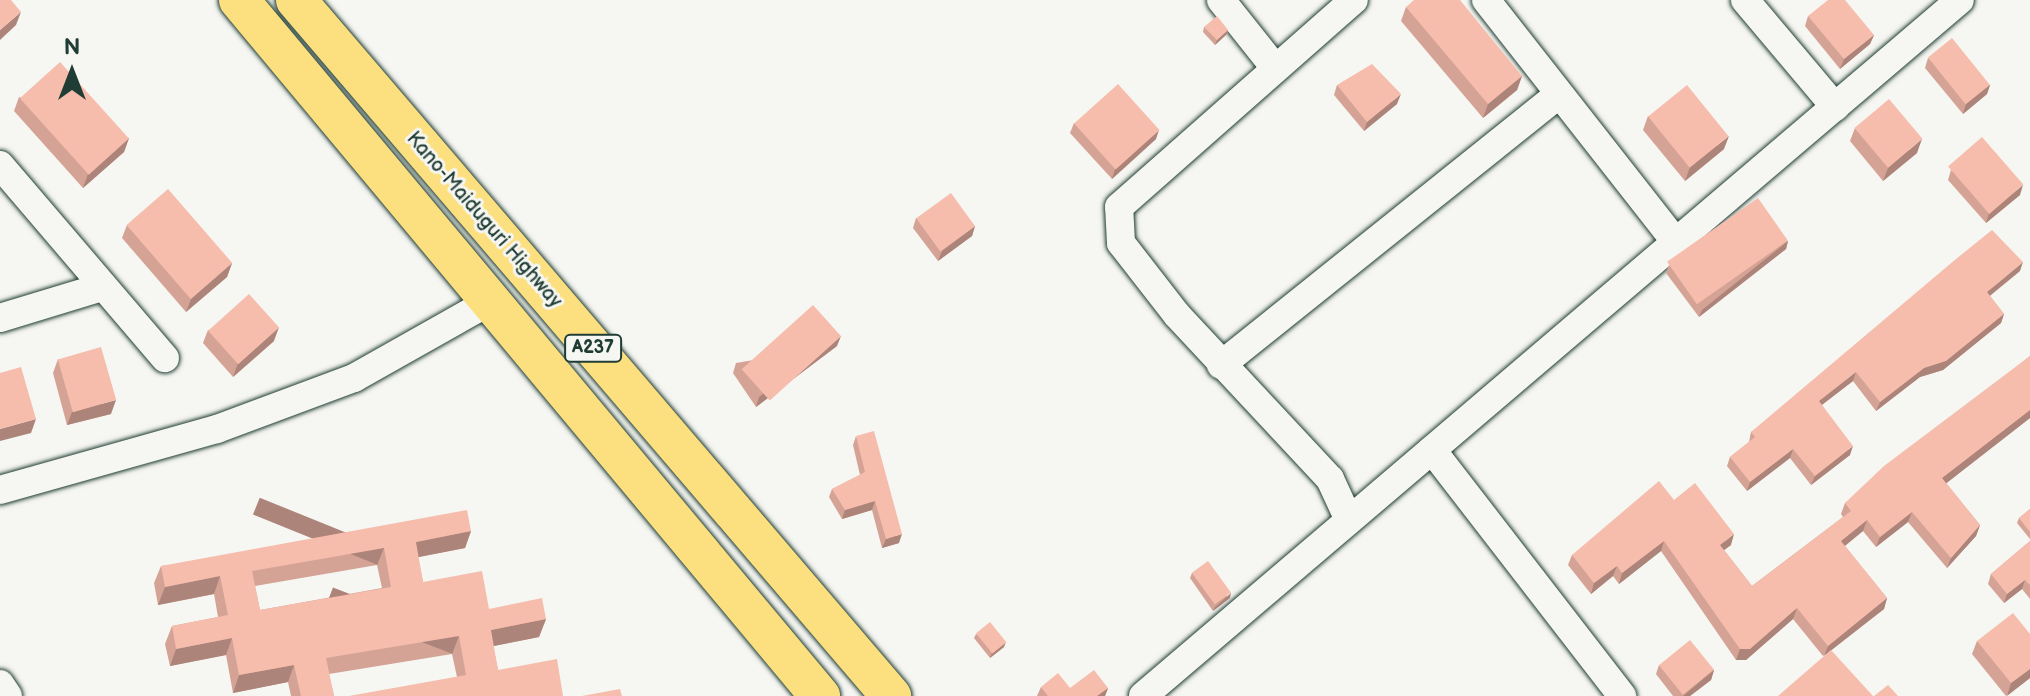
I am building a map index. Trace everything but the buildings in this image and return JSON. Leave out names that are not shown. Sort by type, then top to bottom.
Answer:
[{"type":"highway","name":"A237","points":[[239,0],[494,299],[820,696]]},
{"type":"highway","name":"Kano-Maiduguri Highway","points":[[296,0],[891,696]]},
{"type":"street","points":[[1221,0],[1275,68]]},
{"type":"street","points":[[1348,518],[1330,479],[1221,365],[1121,243],[1119,207],[1354,0]]},
{"type":"street","points":[[1486,0],[1676,242]]},
{"type":"street","points":[[1745,0],[1835,107]]},
{"type":"street","points":[[1143,696],[1348,518],[1960,0]]},
{"type":"street","points":[[1221,365],[1559,94]]},
{"type":"street","points":[[0,165],[165,358]]},
{"type":"street","points":[[0,318],[102,287]]},
{"type":"street","points":[[0,490],[217,429],[354,378],[494,299]]},
{"type":"street","points":[[1432,450],[1622,696]]}]
